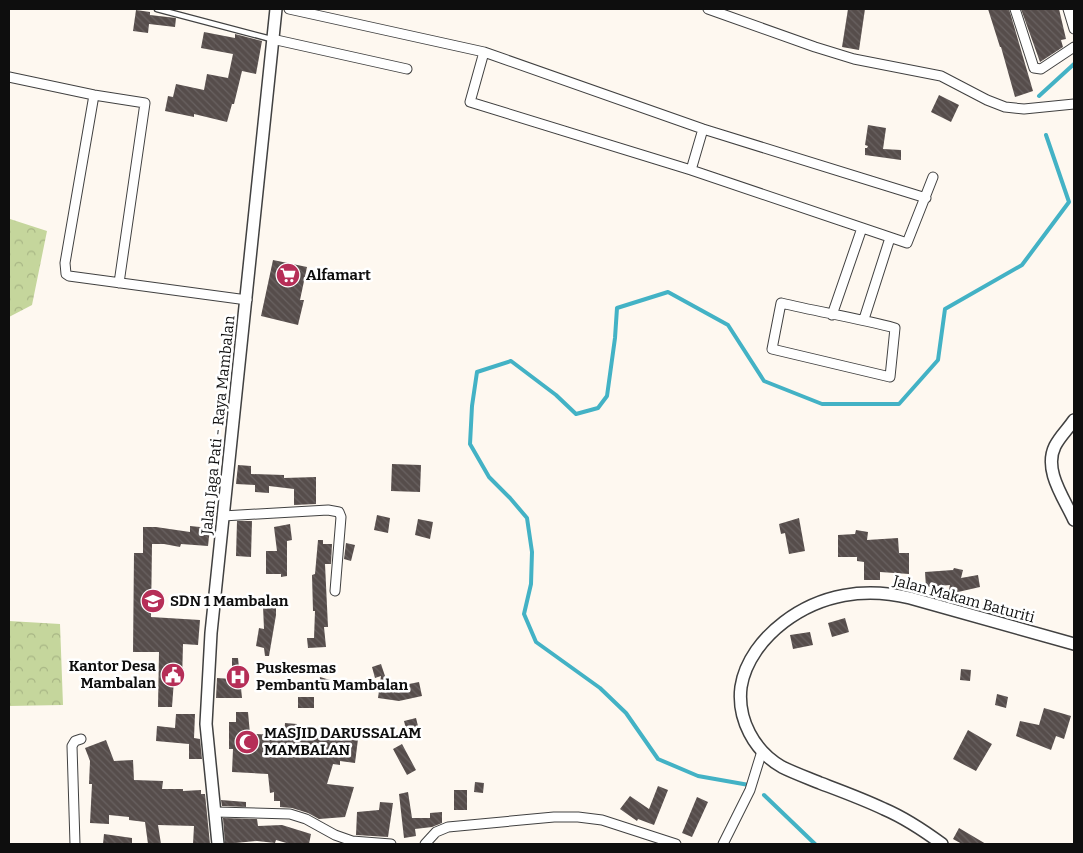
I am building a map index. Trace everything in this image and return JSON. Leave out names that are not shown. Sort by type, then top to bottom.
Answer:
[{"type":"street","name":"Jalan Jaga Pati - Raya Mambalan","points":[[218,844],[206,724],[211,633],[276,9]]},
{"type":"street","points":[[289,9],[484,52],[702,129],[926,198]]},
{"type":"street","points":[[708,9],[854,59],[942,76],[987,100],[1005,107],[1024,109],[1074,104]]},
{"type":"street","points":[[1015,9],[1034,68],[1041,69],[1074,47]]},
{"type":"street","points":[[1068,9],[1074,29]]},
{"type":"street","points":[[272,39],[407,69]]},
{"type":"street","points":[[484,52],[470,102],[691,170],[907,244],[934,177]]},
{"type":"street","points":[[9,77],[94,95],[145,103],[119,283]]},
{"type":"street","points":[[94,95],[65,269],[66,274],[69,276],[247,300]]},
{"type":"street","points":[[691,170],[702,129]]},
{"type":"street","points":[[832,315],[862,228]]},
{"type":"street","points":[[864,319],[890,238]]},
{"type":"street","points":[[781,303],[832,315],[864,319],[895,328],[890,377],[772,349],[781,303]]},
{"type":"street","points":[[1073,423],[1055,446],[1051,467],[1074,520]]},
{"type":"street","points":[[223,516],[328,510],[339,512],[341,517],[335,591]]},
{"type":"street","name":"Jalan Makam Baturiti","points":[[942,844],[918,826],[883,808],[783,768],[762,751],[748,732],[741,707],[742,682],[749,663],[762,643],[782,624],[804,609],[829,598],[856,593],[883,593],[897,595],[1074,644]]},
{"type":"street","points":[[75,844],[72,746],[75,741],[81,739]]},
{"type":"street","points":[[723,844],[750,790],[762,751]]},
{"type":"street","points":[[215,812],[290,814],[306,819],[335,835],[352,841],[391,844]]},
{"type":"street","points":[[425,844],[433,840],[440,830],[448,827],[572,816],[602,820],[676,844]]},
{"type":"lane","points":[[157,9],[272,39]]},
{"type":"green space","points":[[10,219],[47,231],[32,305],[9,317]]},
{"type":"green space","points":[[9,621],[60,624],[63,705],[9,706]]},
{"type":"building","points":[[848,9],[865,9],[859,50],[842,47]]},
{"type":"building","points":[[988,9],[1009,9],[1033,91],[1015,97]]},
{"type":"building","points":[[1021,9],[1059,9],[1066,39],[1061,40],[1063,47],[1040,62]]},
{"type":"building","points":[[136,10],[150,12],[150,15],[176,18],[175,27],[149,24],[148,33],[133,31]]},
{"type":"building","points":[[204,32],[235,38],[235,34],[262,41],[256,74],[242,71],[234,104],[232,104],[227,122],[194,114],[194,117],[165,111],[168,96],[173,97],[176,84],[204,90],[207,74],[228,78],[233,54],[201,48]]},
{"type":"building","points":[[939,95],[959,105],[951,122],[931,112]]},
{"type":"building","points":[[868,125],[886,128],[883,149],[901,150],[901,160],[865,155],[865,148],[868,146],[865,145]]},
{"type":"building","points":[[273,260],[307,267],[300,300],[304,300],[298,325],[261,316]]},
{"type":"building","points":[[392,464],[421,465],[420,492],[391,491]]},
{"type":"building","points":[[238,465],[251,466],[251,474],[284,475],[284,478],[316,477],[316,504],[294,505],[294,489],[269,486],[269,493],[255,492],[255,485],[236,484]]},
{"type":"building","points":[[377,515],[390,518],[388,533],[374,530]]},
{"type":"building","points":[[799,518],[805,551],[789,554],[785,533],[781,534],[779,524]]},
{"type":"building","points":[[418,519],[433,522],[430,539],[415,535]]},
{"type":"building","points":[[237,521],[252,521],[251,557],[236,556]]},
{"type":"building","points":[[290,524],[292,540],[287,541],[287,576],[281,577],[281,574],[266,574],[266,551],[277,551],[274,527]]},
{"type":"building","points":[[190,526],[210,528],[208,546],[181,544],[180,547],[152,544],[151,617],[200,620],[198,645],[183,644],[182,681],[174,680],[172,707],[158,707],[159,652],[133,652],[134,553],[143,553],[143,527],[190,532]]},
{"type":"building","points":[[856,530],[868,532],[867,540],[898,538],[899,553],[909,553],[909,574],[880,572],[880,580],[864,580],[864,562],[857,561],[857,557],[838,557],[838,535],[855,534]]},
{"type":"building","points":[[318,540],[323,540],[323,544],[332,544],[331,564],[325,564],[328,627],[324,627],[326,647],[308,648],[307,638],[314,638],[315,611],[313,611],[312,575],[315,574]]},
{"type":"building","points":[[346,543],[355,545],[351,561],[344,559]]},
{"type":"building","points":[[954,568],[963,570],[961,578],[978,575],[980,587],[958,592],[957,596],[948,594],[950,585],[926,587],[925,572],[953,570]]},
{"type":"building","points":[[263,606],[276,606],[269,656],[265,656],[264,648],[256,646],[259,628],[264,629]]},
{"type":"building","points":[[845,618],[849,632],[832,637],[828,623]]},
{"type":"building","points":[[810,632],[813,645],[793,649],[790,635]]},
{"type":"building","points":[[232,658],[238,658],[242,698],[216,698],[217,678],[232,679]]},
{"type":"building","points":[[381,664],[388,685],[399,686],[419,682],[422,696],[399,701],[378,698],[381,676],[375,678],[372,667]]},
{"type":"building","points":[[961,669],[971,670],[970,681],[960,680]]},
{"type":"building","points":[[320,677],[330,680],[327,690],[317,688]]},
{"type":"building","points":[[997,694],[1008,697],[1006,708],[995,705]]},
{"type":"building","points":[[298,697],[314,697],[314,708],[298,708]]},
{"type":"building","points":[[1044,708],[1071,716],[1064,739],[1056,736],[1051,750],[1016,736],[1020,721],[1039,725]]},
{"type":"building","points":[[236,712],[248,712],[250,734],[284,735],[285,723],[325,730],[359,731],[355,763],[340,761],[340,765],[333,764],[327,784],[354,787],[345,817],[319,819],[292,808],[280,807],[280,801],[274,801],[274,792],[270,793],[268,774],[232,772],[233,749],[229,749],[229,722],[236,722]]},
{"type":"building","points":[[176,714],[195,714],[194,738],[200,739],[202,759],[189,759],[189,744],[156,741],[157,726],[175,728]]},
{"type":"building","points":[[416,718],[419,730],[407,733],[404,721]]},
{"type":"building","points":[[968,730],[992,744],[976,771],[953,759]]},
{"type":"building","points":[[106,740],[114,761],[133,760],[134,780],[163,781],[162,789],[201,790],[201,794],[205,794],[210,844],[193,844],[194,826],[158,825],[161,844],[148,844],[145,822],[129,820],[129,817],[109,815],[109,824],[90,823],[92,784],[89,784],[90,761],[85,748]]},
{"type":"building","points":[[402,744],[416,770],[407,775],[393,749]]},
{"type":"building","points":[[475,782],[484,783],[483,793],[474,792]]},
{"type":"building","points":[[658,786],[668,790],[654,825],[638,819],[637,821],[620,809],[630,796],[649,809]]},
{"type":"building","points":[[454,790],[467,790],[467,810],[454,810]]},
{"type":"building","points":[[408,792],[412,818],[430,818],[430,813],[442,812],[442,823],[432,827],[415,829],[416,836],[404,838],[399,794]]},
{"type":"building","points":[[697,797],[708,802],[692,837],[682,833]]},
{"type":"building","points":[[221,800],[246,802],[246,807],[222,806]]},
{"type":"building","points":[[380,802],[393,803],[388,837],[356,835],[357,812],[379,810]]},
{"type":"building","points":[[223,818],[257,819],[258,826],[282,825],[311,834],[309,844],[290,844],[276,840],[275,843],[257,841],[225,844]]},
{"type":"building","points":[[959,828],[986,844],[962,844],[953,839]]},
{"type":"building","points":[[104,834],[132,838],[132,844],[103,844]]},
{"type":"waterway","points":[[1039,96],[1074,64]]},
{"type":"waterway","points":[[749,785],[698,776],[658,759],[626,713],[600,688],[536,642],[524,614],[531,584],[532,552],[527,518],[489,477],[470,444],[472,406],[477,372],[511,361],[556,395],[576,414],[598,408],[607,396],[617,308],[668,292],[728,325],[764,381],[822,404],[899,404],[938,360],[945,309],[1022,265],[1069,202],[1046,135]]},
{"type":"waterway","points":[[764,795],[815,844]]},
{"type":"place","name":"Alfamart","points":[[288,275]]},
{"type":"place","name":"SDN 1 Mambalan","points":[[153,601]]},
{"type":"place","name":"Kantor Desa Mambalan","points":[[173,675]]},
{"type":"place","name":"Puskesmas Pembantu Mambalan","points":[[238,677]]},
{"type":"place","name":"MASJID DARUSSALAM MAMBALAN","points":[[247,742]]}]
